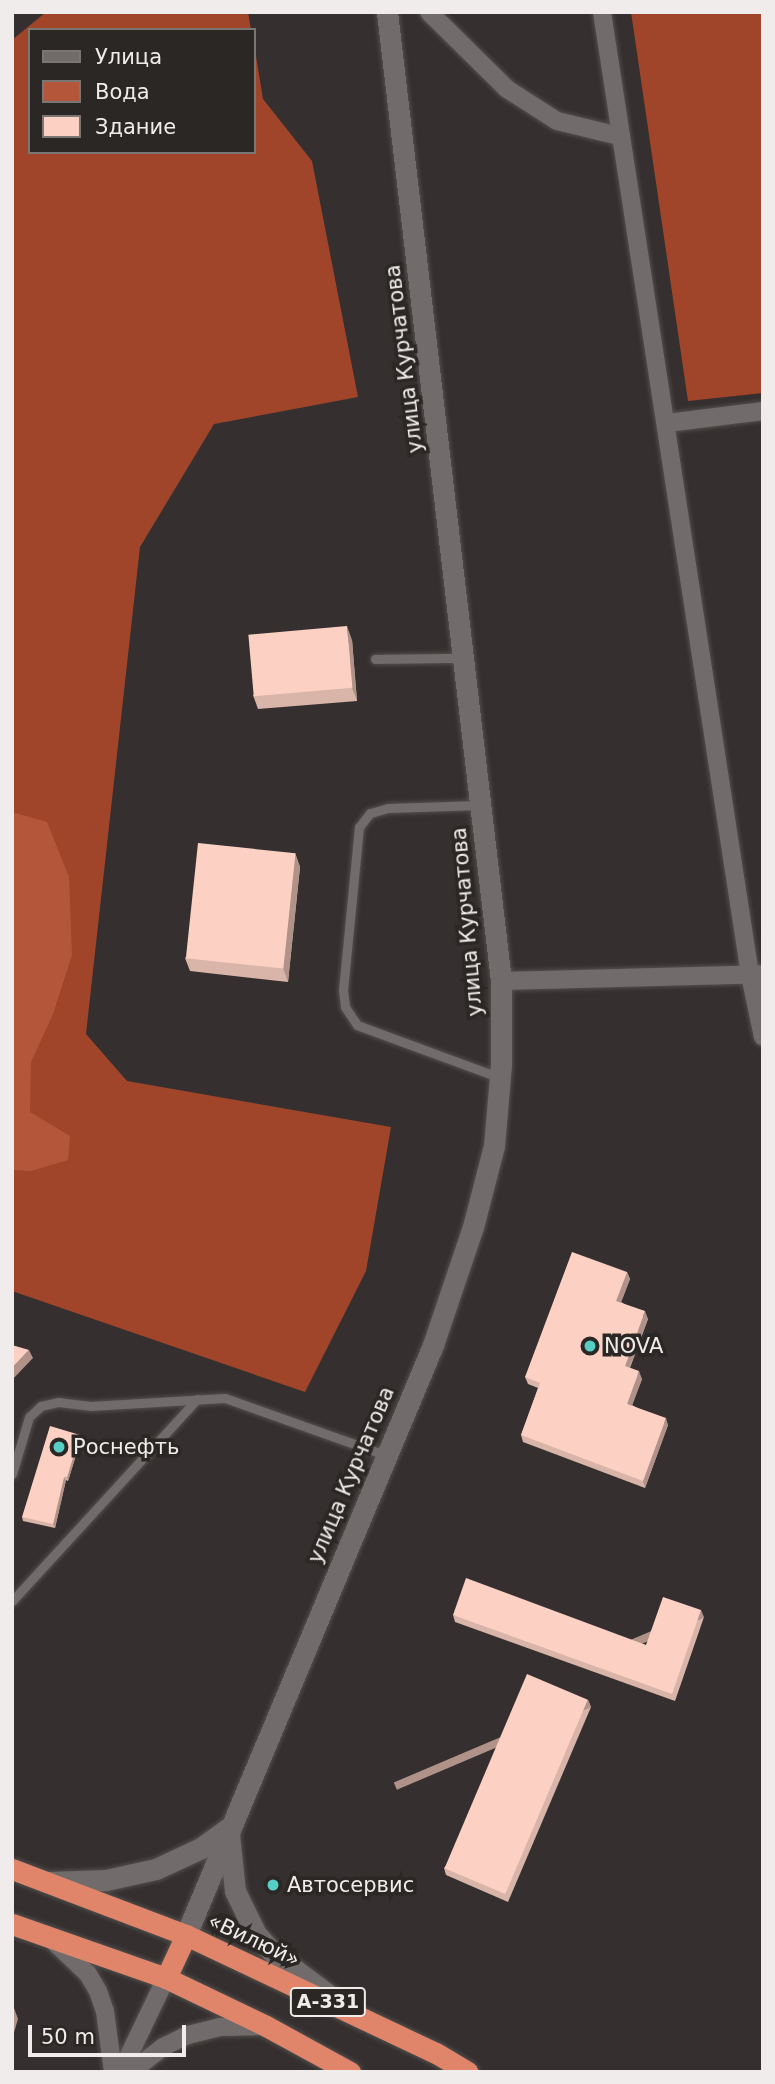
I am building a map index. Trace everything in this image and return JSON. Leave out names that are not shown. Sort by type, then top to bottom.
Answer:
[{"type":"highway","name":"«Вилюй»","points":[[12,1869],[186,1935],[354,2014],[468,2072]]},
{"type":"highway","name":"А-331","points":[[12,1924],[166,1978],[266,2026],[350,2072]]},
{"type":"highway","name":"улица Курчатова","points":[[166,1978],[186,1935]]},
{"type":"main road","name":"улица Курчатова","points":[[186,1935],[433,1345],[473,1227],[494,1146],[500,1077],[501,981],[387,12]]},
{"type":"main road","points":[[49,1882],[106,1880],[156,1869],[201,1848],[229,1828]]},
{"type":"main road","points":[[229,1828],[235,1891],[256,1934],[274,1954],[354,2014]]},
{"type":"street","points":[[429,12],[507,89],[557,121],[619,136]]},
{"type":"street","points":[[602,12],[619,136],[756,974],[763,1037]]},
{"type":"street","points":[[667,423],[763,411]]},
{"type":"street","points":[[501,981],[756,974]]},
{"type":"street","points":[[48,1936],[88,1974],[98,1991],[105,2011],[113,2072]]},
{"type":"street","points":[[121,2072],[166,1978]]},
{"type":"street","points":[[131,2072],[163,2048],[188,2035],[220,2027],[266,2026]]},
{"type":"lane","points":[[375,659],[463,658]]},
{"type":"lane","points":[[480,805],[388,807],[370,813],[359,827],[343,990],[345,1007],[358,1025],[500,1077]]},
{"type":"lane","points":[[12,1474],[29,1417],[41,1406],[58,1402],[90,1406],[225,1398],[385,1455]]},
{"type":"lane","points":[[12,1601],[197,1399]]},
{"type":"shaded area","points":[[46,12],[248,12],[251,28],[28,28],[28,154],[256,154],[256,56],[263,99],[312,161],[358,397],[214,424],[140,547],[86,1034],[127,1081],[391,1127],[366,1271],[305,1392],[12,1291],[12,40]]},
{"type":"shaded area","points":[[631,12],[763,12],[763,393],[688,401]]},
{"type":"water","points":[[12,812],[47,822],[69,877],[72,955],[53,1014],[31,1062],[30,1112],[70,1136],[68,1160],[31,1171],[12,1170]]},
{"type":"building","points":[[347,626],[352,688],[254,696],[248,635]]},
{"type":"building","points":[[198,843],[295,853],[283,969],[186,958]]},
{"type":"building","name":"NOVA","points":[[572,1252],[627,1272],[616,1301],[645,1311],[625,1366],[639,1371],[627,1404],[666,1418],[643,1481],[521,1435],[540,1383],[525,1377]]},
{"type":"building","points":[[12,1345],[29,1350],[12,1368]]},
{"type":"building","points":[[50,1426],[80,1435],[67,1477],[64,1477],[53,1524],[22,1517]]},
{"type":"building","points":[[466,1578],[646,1645],[663,1597],[701,1610],[672,1694],[453,1615]]},
{"type":"building","points":[[527,1674],[588,1700],[505,1894],[445,1868]]},
{"type":"place","name":"NOVA","points":[[590,1346]]},
{"type":"place","name":"Роснефть","points":[[59,1447]]},
{"type":"place","name":"Автосервис","points":[[273,1885]]}]
